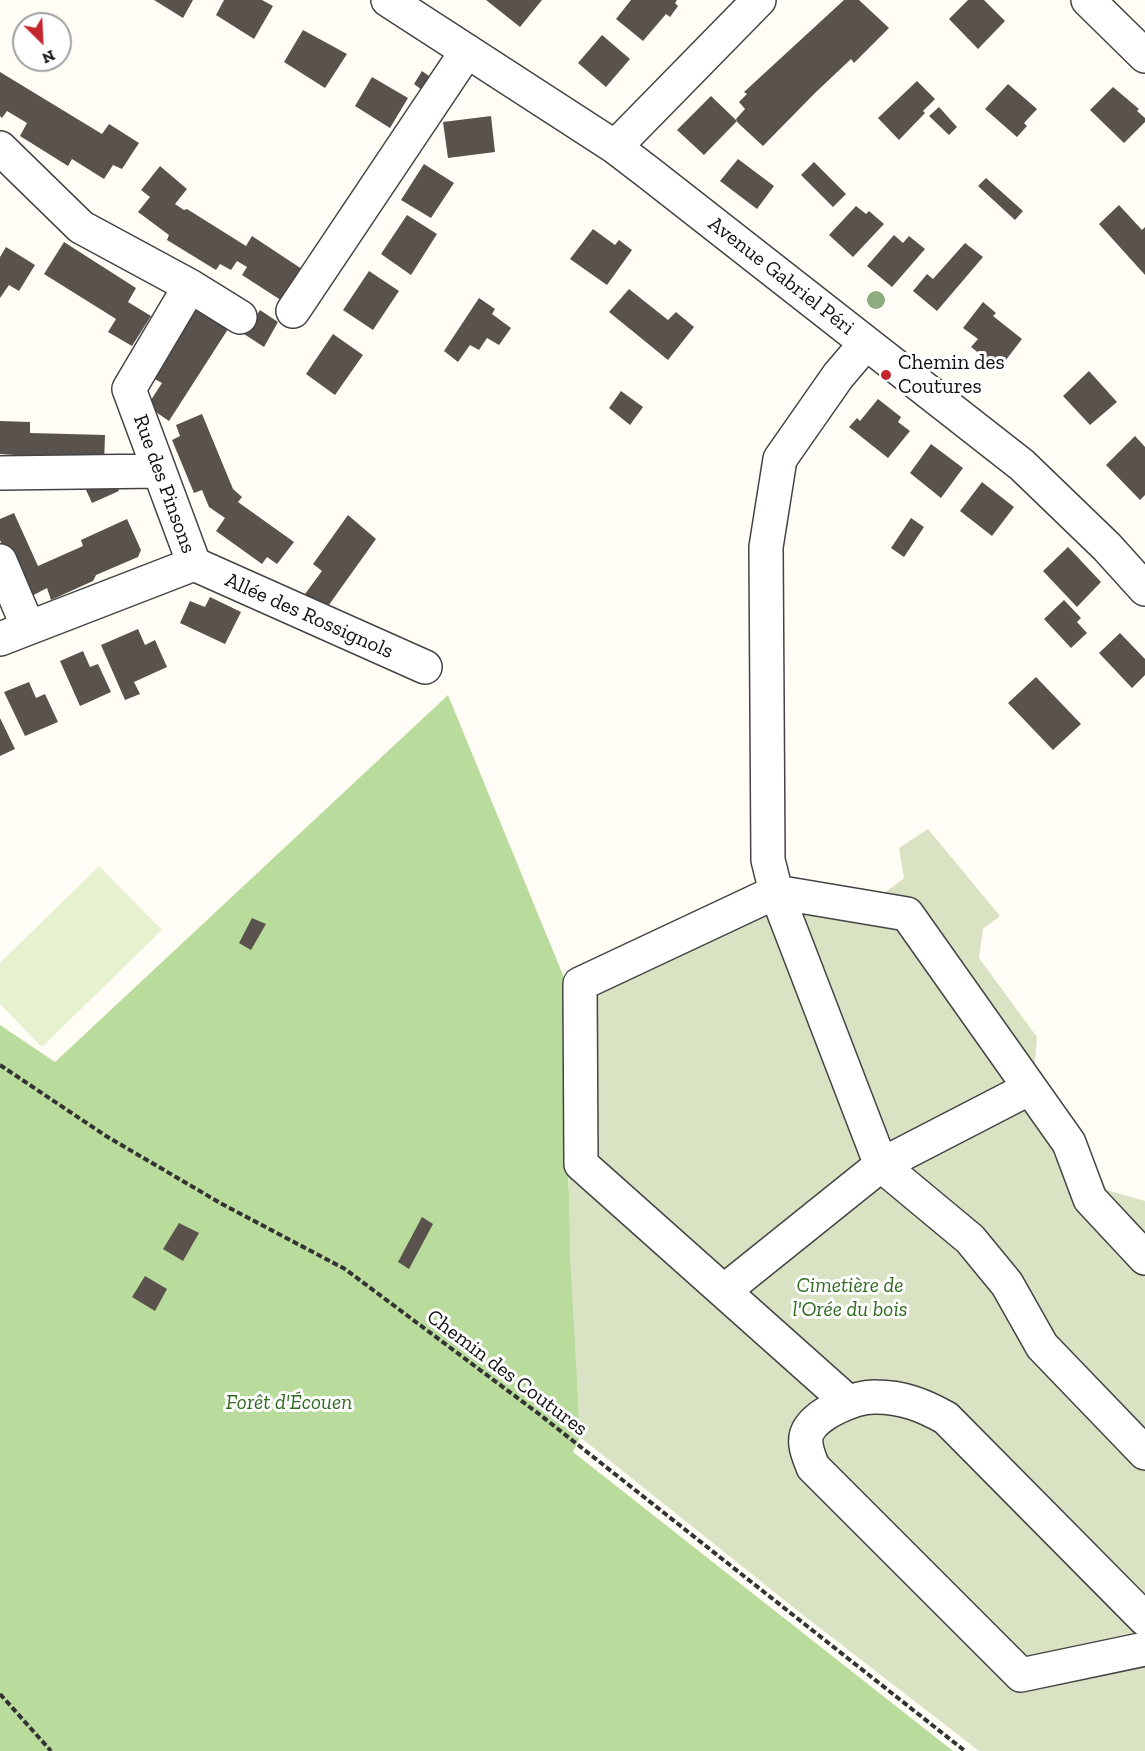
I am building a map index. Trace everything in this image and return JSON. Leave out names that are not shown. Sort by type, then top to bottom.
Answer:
[{"type":"street","name":"Avenue Gabriel Péri","points":[[388,0],[615,147],[1022,465],[1107,548],[1145,589]]},
{"type":"street","points":[[615,147],[759,0]]},
{"type":"street","points":[[1088,0],[1145,56]]},
{"type":"street","points":[[293,312],[466,51]]},
{"type":"street","points":[[0,148],[9,154],[81,227],[190,286],[240,317]]},
{"type":"street","name":"Rue des Pinsons","points":[[14,633],[194,564],[129,389],[190,286]]},
{"type":"street","points":[[866,343],[838,376],[780,459],[766,547],[768,860],[776,892],[881,1165],[970,1239],[1007,1284],[1042,1346],[1145,1453]]},
{"type":"street","points":[[0,472],[159,471]]},
{"type":"street","points":[[0,561],[14,633]]},
{"type":"street","name":"Allée des Rossignols","points":[[194,564],[424,667]]},
{"type":"street","points":[[848,1402],[581,1164],[580,984],[776,892],[907,914],[1069,1143],[1090,1199],[1145,1258]]},
{"type":"street","points":[[724,1291],[881,1165],[1030,1088]]},
{"type":"street","points":[[1145,1619],[946,1419],[924,1405],[903,1399],[874,1396],[848,1402],[824,1416],[808,1431],[805,1448],[813,1467],[1021,1675],[1145,1649]]},
{"type":"path","name":"Chemin des Coutures","points":[[0,1065],[106,1136],[212,1198],[345,1269],[539,1414],[965,1751]]},
{"type":"path","points":[[0,1694],[51,1751]]},
{"type":"green space","name":"Forêt d'Écouen","points":[[448,695],[565,980],[568,1171],[580,1437],[573,1452],[953,1751],[0,1751],[0,1025],[55,1062]]},
{"type":"green space","name":"Cimetière de l'Orée du bois","points":[[928,829],[1000,916],[983,929],[979,958],[1037,1037],[1034,1072],[1092,1159],[1107,1190],[1145,1201],[1145,1751],[979,1751],[803,1615],[580,1437],[570,1255],[565,980],[678,925],[879,897],[904,878],[899,848]]},
{"type":"green space","points":[[99,866],[162,930],[42,1047],[0,1004],[0,963]]},
{"type":"building","points":[[154,0],[193,0],[183,18]]},
{"type":"building","points":[[224,0],[262,0],[273,6],[254,39],[216,15]]},
{"type":"building","points":[[486,0],[542,0],[520,27]]},
{"type":"building","points":[[631,0],[677,0],[675,3],[678,6],[670,17],[666,14],[643,41],[616,19]]},
{"type":"building","points":[[844,0],[859,0],[889,28],[854,63],[851,59],[763,146],[736,119],[745,109],[739,102],[747,94],[744,92]]},
{"type":"building","points":[[968,0],[984,0],[1005,21],[978,49],[949,19]]},
{"type":"building","points":[[303,30],[347,54],[325,88],[284,62]]},
{"type":"building","points":[[602,35],[630,59],[606,87],[578,63]]},
{"type":"building","points":[[422,71],[436,81],[426,93],[414,84]]},
{"type":"building","points":[[0,72],[102,134],[109,124],[139,143],[122,169],[113,165],[104,179],[72,159],[68,166],[20,136],[27,123],[7,111],[2,118],[0,116]]},
{"type":"building","points":[[372,77],[408,98],[390,128],[355,106]]},
{"type":"building","points":[[917,81],[935,99],[899,140],[878,118]]},
{"type":"building","points":[[1008,84],[1037,109],[1024,123],[1027,126],[1017,137],[985,109]]},
{"type":"building","points":[[1113,87],[1139,109],[1137,111],[1145,118],[1145,122],[1124,143],[1090,110]]},
{"type":"building","points":[[711,96],[737,121],[704,155],[677,130]]},
{"type":"building","points":[[939,107],[957,127],[949,135],[929,116]]},
{"type":"building","points":[[491,116],[495,152],[448,158],[443,122]]},
{"type":"building","points":[[738,159],[774,186],[757,209],[720,181]]},
{"type":"building","points":[[814,162],[846,194],[833,207],[801,175]]},
{"type":"building","points":[[424,164],[454,183],[431,218],[401,200]]},
{"type":"building","points":[[160,166],[187,189],[175,204],[184,210],[187,209],[246,246],[252,236],[311,275],[290,306],[242,275],[247,267],[237,261],[231,270],[220,264],[216,270],[167,240],[169,235],[138,212],[150,197],[141,190]]},
{"type":"building","points":[[986,178],[1023,211],[1015,220],[978,186]]},
{"type":"building","points":[[1119,205],[1142,230],[1145,227],[1145,275],[1099,224]]},
{"type":"building","points":[[856,206],[866,214],[869,211],[884,224],[853,257],[829,235]]},
{"type":"building","points":[[407,215],[437,234],[411,275],[381,254]]},
{"type":"building","points":[[593,229],[615,245],[619,240],[632,250],[607,285],[570,259]]},
{"type":"building","points":[[894,235],[903,243],[909,236],[925,249],[892,287],[867,266]]},
{"type":"building","points":[[64,242],[136,288],[128,302],[151,316],[132,346],[108,332],[116,319],[44,274]]},
{"type":"building","points":[[965,243],[983,257],[937,311],[913,291],[927,274],[933,279]]},
{"type":"building","points":[[6,247],[35,265],[19,291],[9,285],[0,298],[0,257]]},
{"type":"building","points":[[369,271],[399,291],[373,330],[343,310]]},
{"type":"building","points":[[629,289],[668,320],[676,312],[694,327],[668,360],[609,312]]},
{"type":"building","points":[[479,298],[495,309],[492,314],[511,328],[499,345],[487,338],[479,350],[470,345],[458,362],[444,351]]},
{"type":"building","points":[[983,302],[996,313],[993,316],[1022,339],[999,369],[990,361],[986,365],[978,357],[980,354],[971,347],[978,339],[963,328]]},
{"type":"building","points":[[198,306],[230,326],[169,421],[147,406],[162,383],[153,378]]},
{"type":"building","points":[[260,310],[278,322],[264,347],[244,334]]},
{"type":"building","points":[[333,334],[363,355],[335,395],[306,374]]},
{"type":"building","points":[[1089,371],[1117,402],[1090,425],[1063,396]]},
{"type":"building","points":[[621,391],[643,407],[630,425],[609,408]]},
{"type":"building","points":[[878,399],[901,417],[898,422],[910,431],[888,458],[849,427],[857,418],[860,421]]},
{"type":"building","points":[[202,414],[233,489],[242,497],[238,502],[294,542],[277,564],[267,557],[262,564],[216,531],[225,518],[209,507],[202,490],[194,493],[172,440],[180,436],[176,425]]},
{"type":"building","points":[[0,421],[30,422],[30,433],[105,435],[104,464],[29,461],[29,456],[0,454]]},
{"type":"building","points":[[1135,436],[1145,447],[1145,495],[1140,500],[1106,465]]},
{"type":"building","points":[[931,444],[963,468],[941,498],[910,473]]},
{"type":"building","points":[[113,478],[119,491],[92,503],[86,490]]},
{"type":"building","points":[[982,482],[1014,507],[992,536],[960,511]]},
{"type":"building","points":[[14,513],[38,566],[83,546],[81,540],[127,519],[141,550],[138,557],[96,575],[93,581],[51,600],[47,588],[26,599],[0,540],[0,519]]},
{"type":"building","points":[[348,515],[376,539],[326,609],[305,594],[322,571],[313,564]]},
{"type":"building","points":[[911,518],[924,527],[904,557],[891,548]]},
{"type":"building","points":[[1068,547],[1101,582],[1077,607],[1043,571]]},
{"type":"building","points":[[210,597],[241,612],[225,644],[180,623],[190,601],[205,607]]},
{"type":"building","points":[[1064,600],[1081,618],[1077,622],[1087,633],[1071,648],[1044,619]]},
{"type":"building","points":[[138,629],[145,645],[155,640],[167,667],[134,682],[140,694],[125,700],[101,645]]},
{"type":"building","points":[[1120,633],[1145,659],[1145,675],[1132,688],[1099,653]]},
{"type":"building","points":[[83,651],[90,667],[98,664],[111,692],[80,706],[60,661]]},
{"type":"building","points":[[1036,677],[1081,724],[1053,750],[1008,703]]},
{"type":"building","points":[[29,682],[36,698],[45,694],[58,722],[25,736],[4,692]]},
{"type":"building","points":[[0,718],[15,749],[0,756]]},
{"type":"building","points":[[252,918],[266,924],[251,950],[239,943]]},
{"type":"building","points":[[422,1217],[433,1224],[409,1269],[398,1262]]},
{"type":"building","points":[[179,1223],[199,1233],[183,1261],[163,1249]]},
{"type":"building","points":[[145,1276],[167,1289],[155,1311],[132,1297]]},
{"type":"place","name":"Chemin des Coutures","points":[[886,375]]}]
